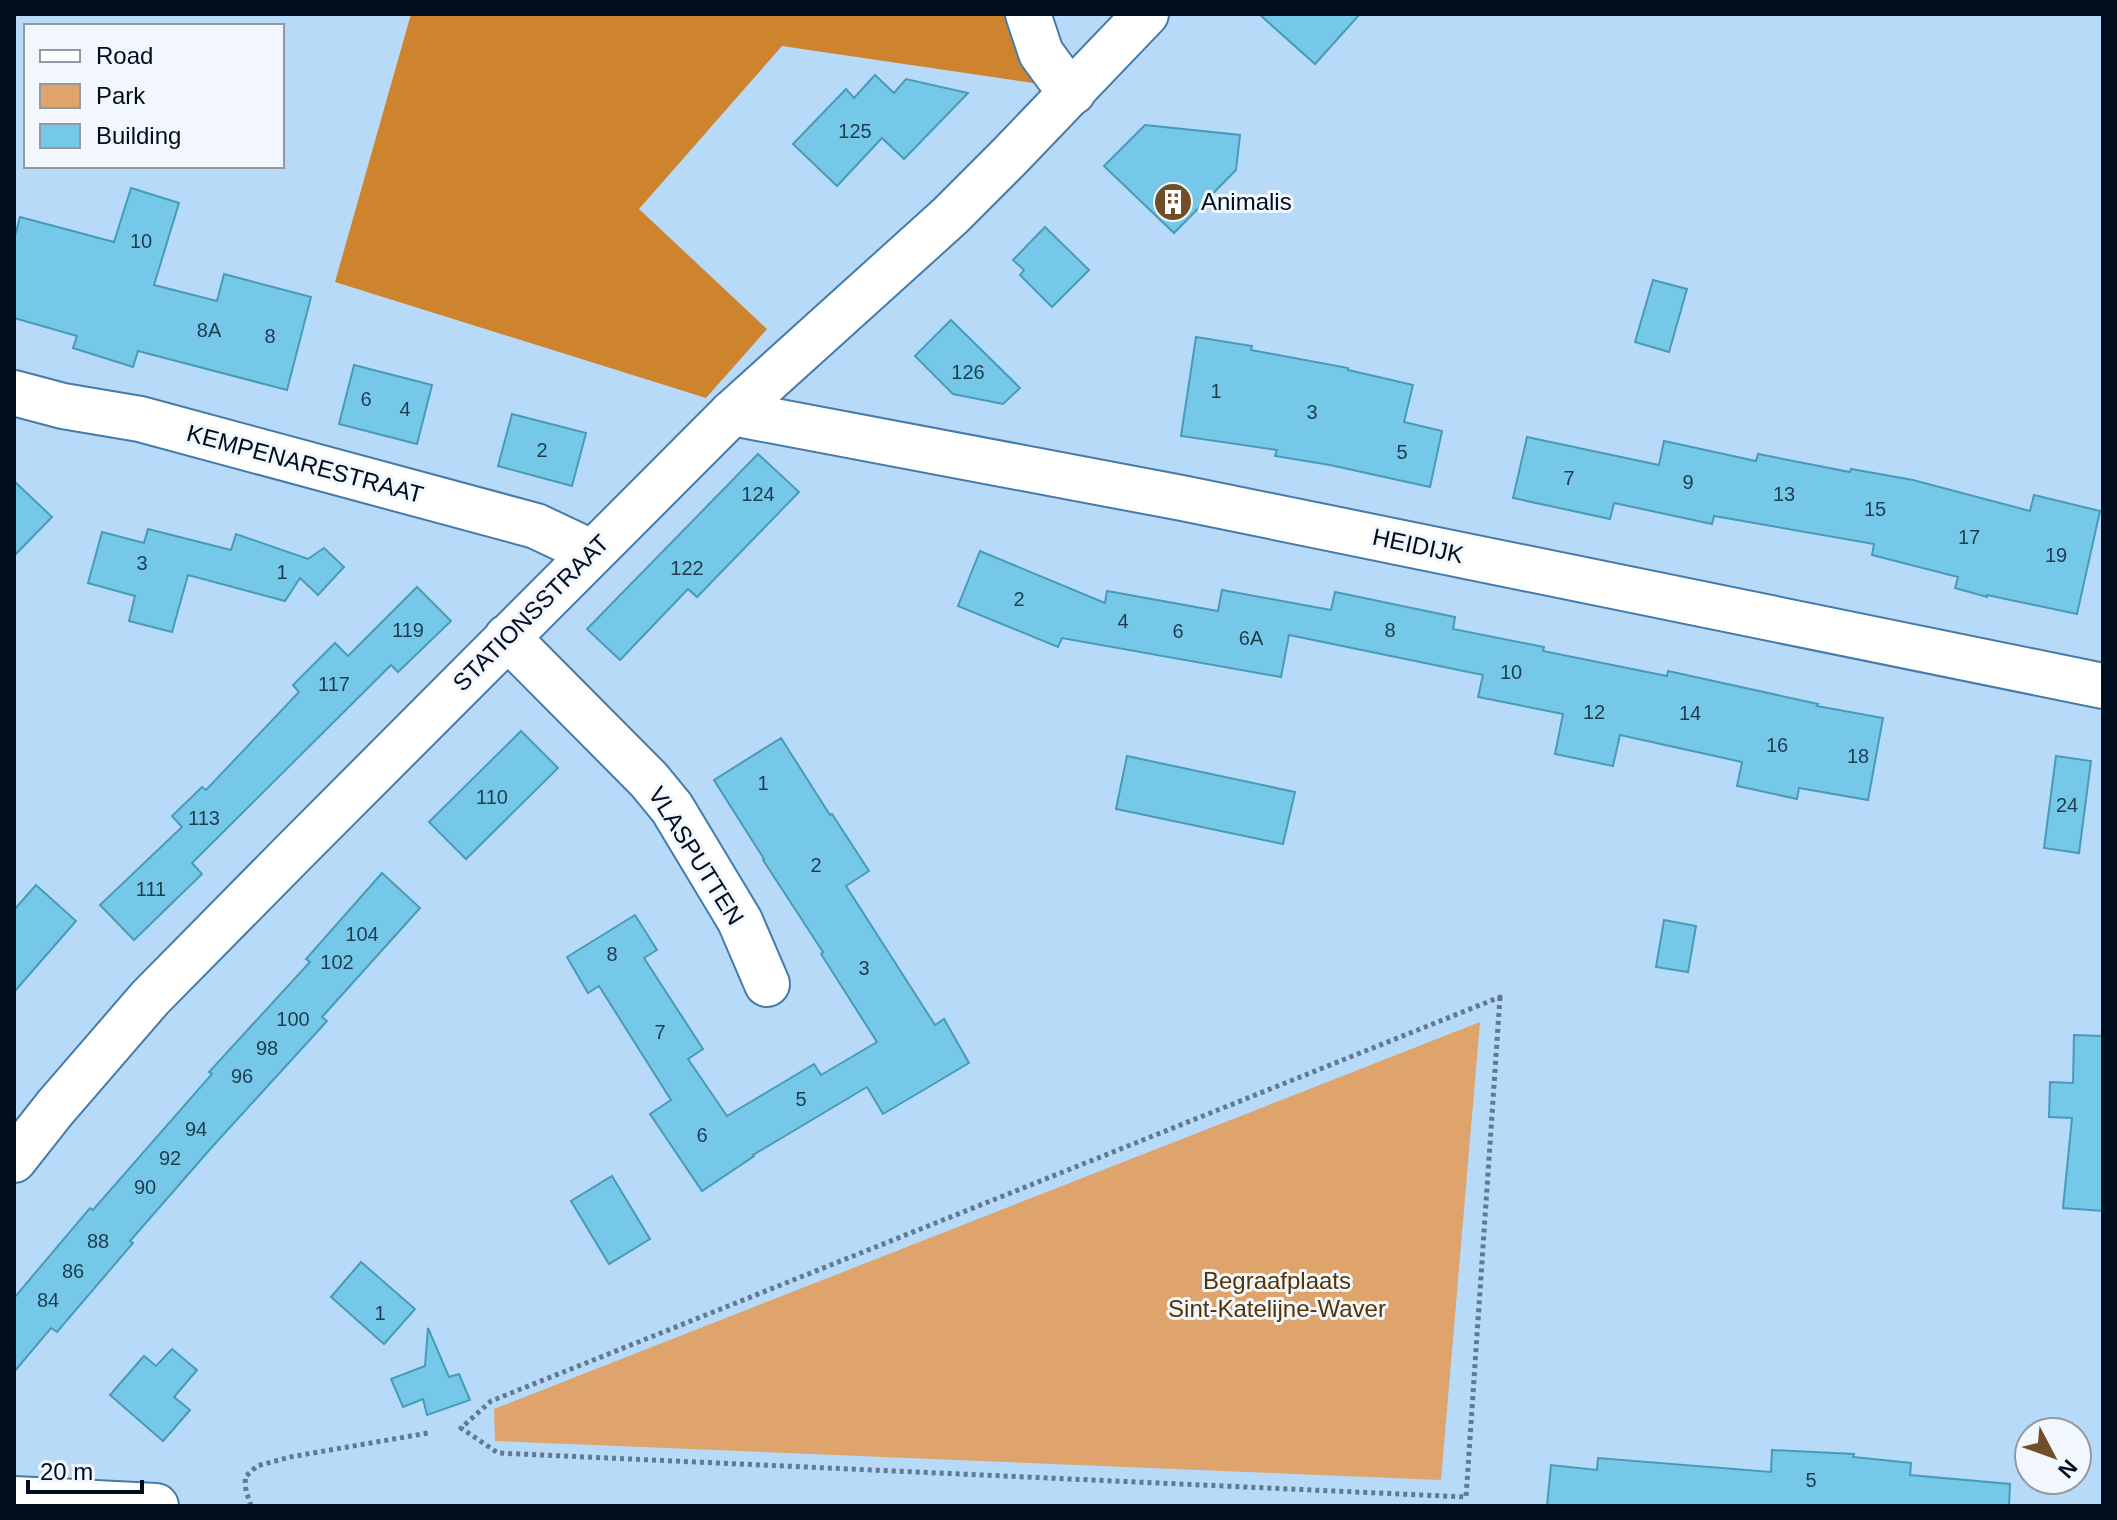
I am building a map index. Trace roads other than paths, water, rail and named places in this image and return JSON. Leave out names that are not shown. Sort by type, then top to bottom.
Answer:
[{"type":"street","points":[[1028,14],[1041,53],[1073,92]]},
{"type":"street","name":"STATIONSSTRAAT","points":[[14,1160],[150,998],[591,552],[732,413],[950,216],[1146,14]]},
{"type":"street","name":"KEMPENARESTRAAT","points":[[14,393],[63,406],[140,419],[536,526],[591,552]]},
{"type":"street","name":"HEIDIJK","points":[[732,413],[1182,498],[2103,686]]},
{"type":"street","name":"VLASPUTTEN","points":[[507,637],[649,780],[672,808],[740,921],[767,984]]},
{"type":"street","points":[[14,1499],[156,1506]]},
{"type":"place","name":"Animalis","points":[[1173,202]]},
{"type":"park label","name":"Begraafplaats Sint-Katelijne-Waver","points":[[1277,1295]]}]
